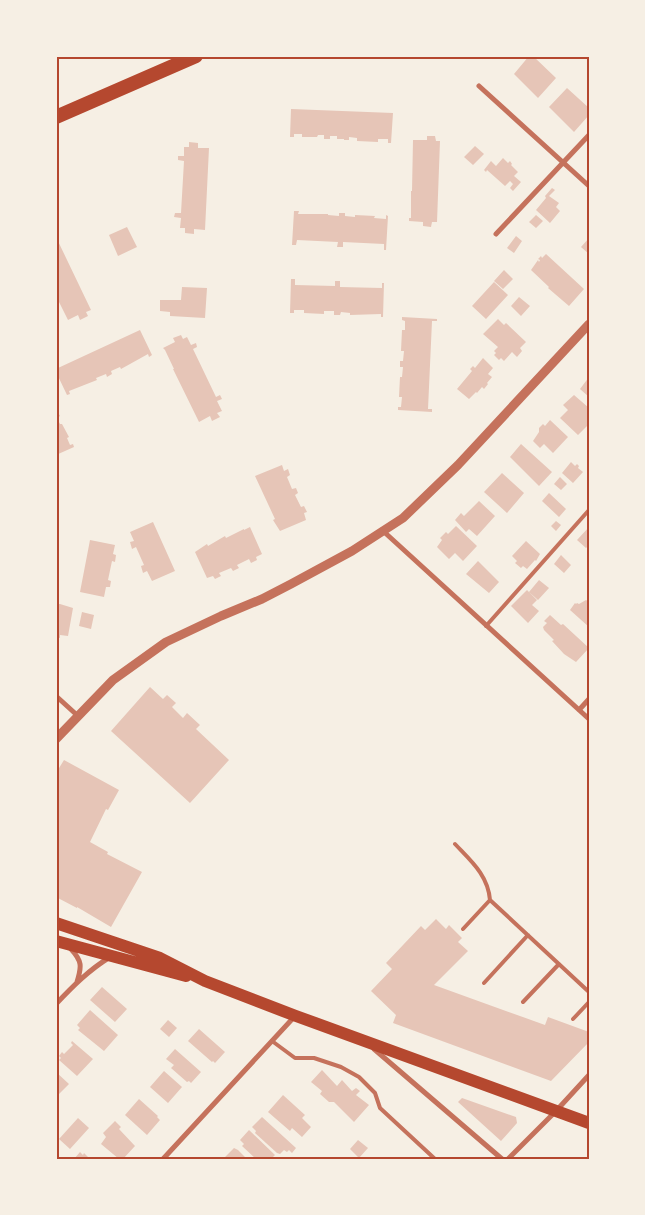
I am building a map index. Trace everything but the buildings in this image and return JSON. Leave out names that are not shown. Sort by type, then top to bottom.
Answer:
[{"type":"highway","points":[[56,117],[196,56]]},
{"type":"main road","points":[[56,923],[160,958],[205,981],[589,1123]]},
{"type":"main road","points":[[62,943],[205,981]]},
{"type":"street","points":[[480,86],[589,186]]},
{"type":"street","points":[[496,234],[589,135]]},
{"type":"street","points":[[56,739],[113,680],[166,642],[292,584],[352,551],[402,518],[458,465],[589,324]]},
{"type":"street","points":[[382,530],[589,718]]},
{"type":"street","points":[[56,696],[78,716]]},
{"type":"street","points":[[579,710],[589,699]]},
{"type":"street","points":[[62,943],[79,958],[82,969],[77,982]]},
{"type":"street","points":[[56,1004],[77,982],[100,963],[111,957]]},
{"type":"street","points":[[163,1159],[296,1016]]},
{"type":"street","points":[[364,1040],[502,1159]]},
{"type":"street","points":[[508,1159],[589,1075]]},
{"type":"lane","points":[[486,626],[589,510]]},
{"type":"lane","points":[[455,844],[480,870],[489,889],[490,900],[589,992]]},
{"type":"lane","points":[[463,929],[490,900]]},
{"type":"lane","points":[[484,983],[528,935]]},
{"type":"lane","points":[[523,1002],[559,964]]},
{"type":"lane","points":[[573,1019],[589,1002]]},
{"type":"lane","points":[[272,1041],[295,1058],[314,1058],[341,1067],[360,1077],[375,1093],[380,1108],[435,1159]]}]
